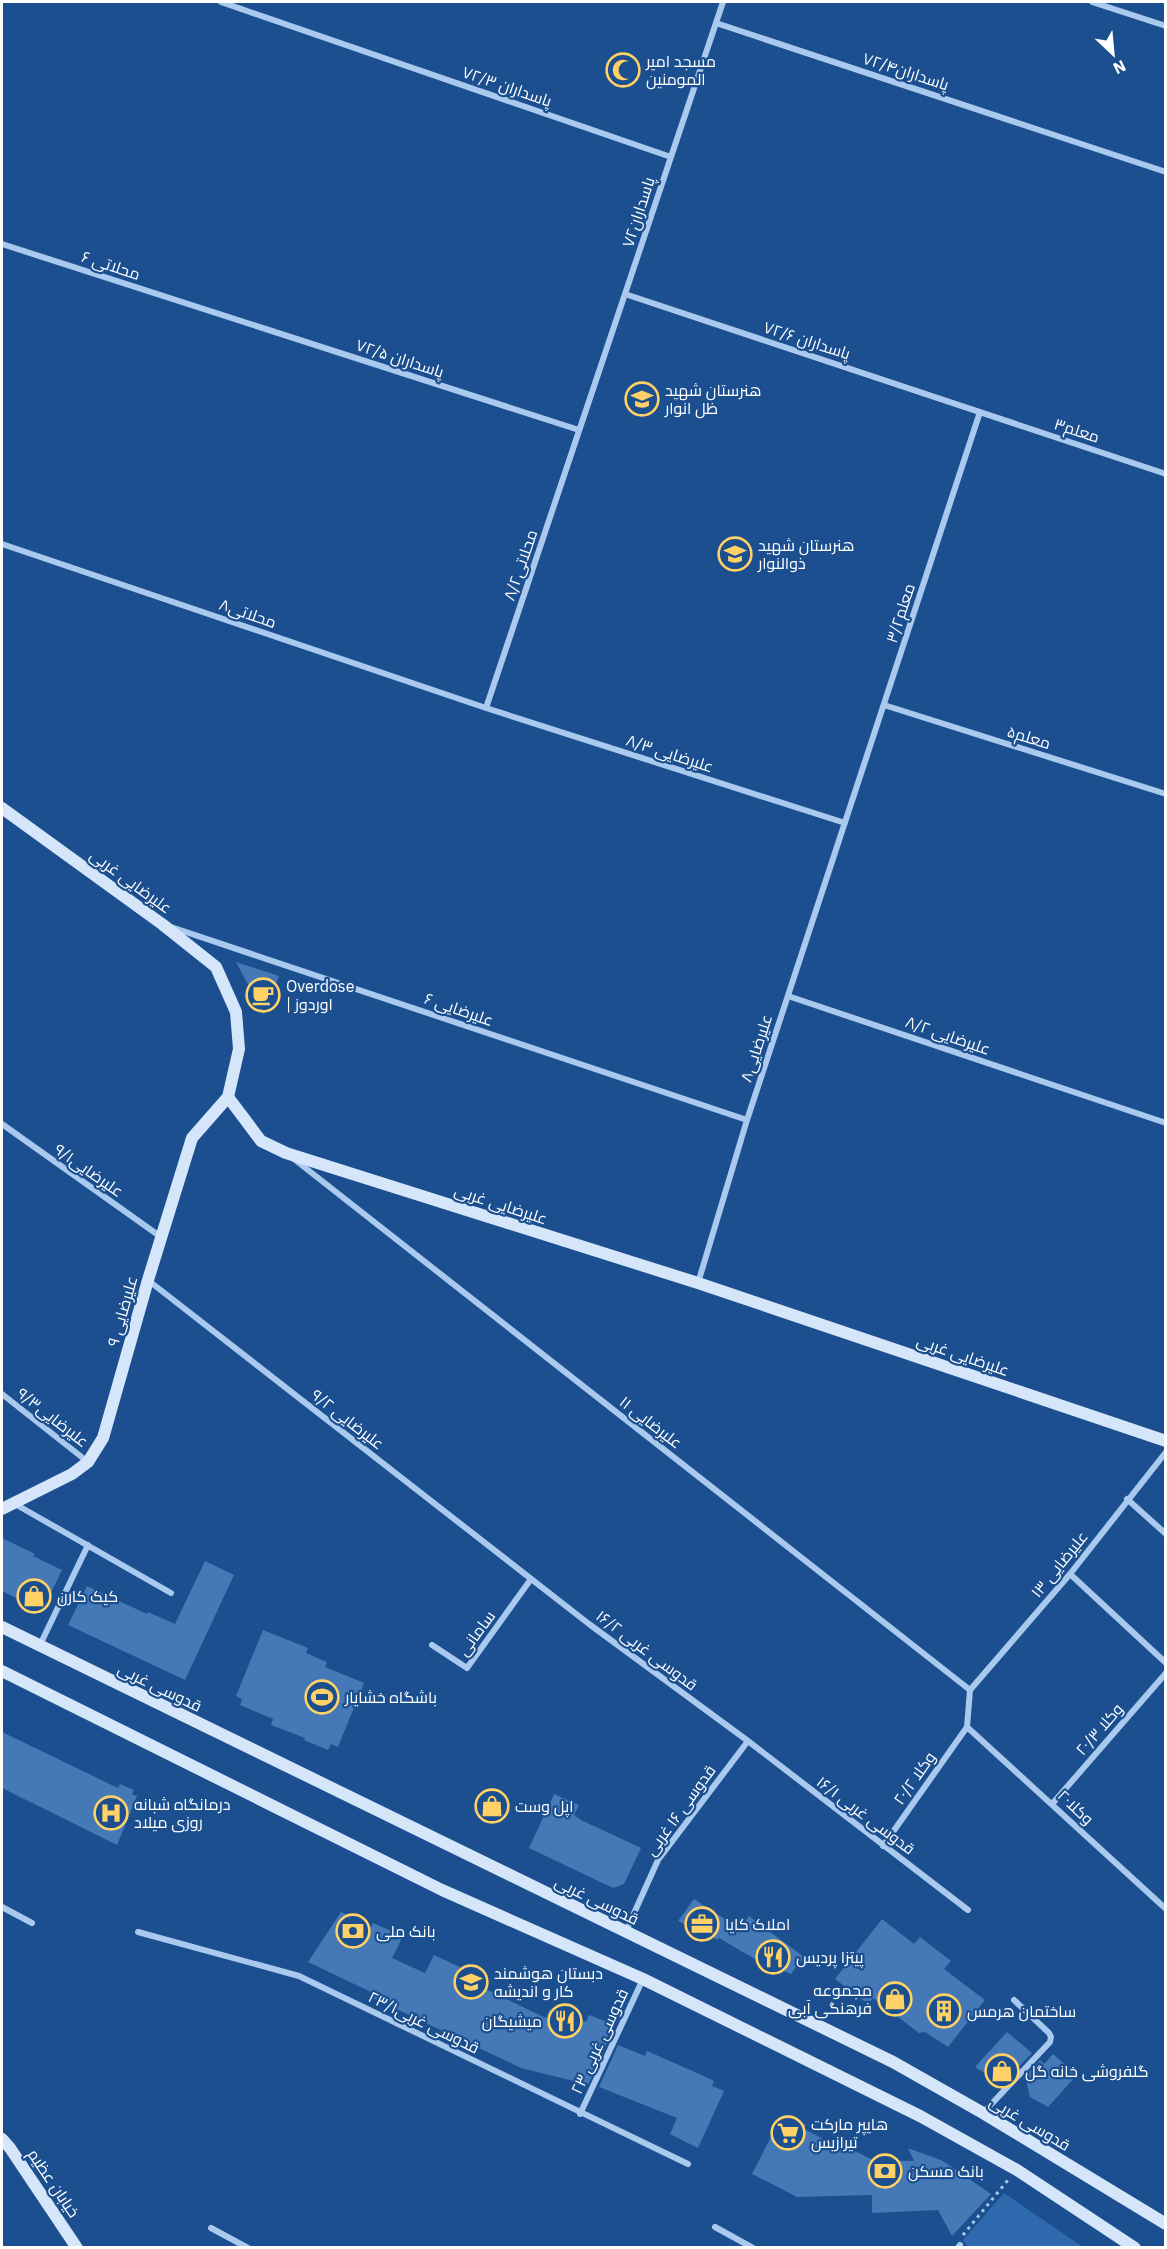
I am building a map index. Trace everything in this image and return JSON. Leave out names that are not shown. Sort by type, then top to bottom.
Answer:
[{"type":"main road","name":"علیرضایی غربی","points":[[2,808],[162,924],[216,967],[236,1012],[239,1049],[228,1097],[261,1141],[286,1153],[698,1283],[1166,1441]]},
{"type":"main road","name":"۹ علیرضایی","points":[[2,1509],[72,1474],[88,1462],[103,1438],[192,1138],[228,1097]]},
{"type":"main road","name":"قدوسی غربی","points":[[2,1627],[893,2062],[1166,2224]]},
{"type":"main road","points":[[2,1671],[442,1890],[643,1979],[920,2116],[1017,2170],[1135,2247]]},
{"type":"main road","name":"خیابان عظیم","points":[[2,2139],[77,2247]]},
{"type":"street","name":"۷۲/۳ پاسداران","points":[[221,2],[670,157]]},
{"type":"street","name":"پاسداران۷۲","points":[[579,430],[723,2]]},
{"type":"street","points":[[1092,2],[1166,26]]},
{"type":"street","name":"پاسداران۷۲/۴","points":[[716,23],[1166,172]]},
{"type":"street","name":"۶ محلاتی","points":[[2,244],[213,312]]},
{"type":"street","name":"۷۲/۶ پاسداران","points":[[625,294],[980,412]]},
{"type":"street","name":"۷۲/۵ پاسداران","points":[[213,312],[579,430]]},
{"type":"street","name":"معلم۳","points":[[980,412],[1166,474]]},
{"type":"street","name":"معلم۳/۲","points":[[845,823],[980,412]]},
{"type":"street","name":"محلاتی۸/۲","points":[[486,708],[579,430]]},
{"type":"street","name":"محلاتی۸","points":[[2,544],[486,708]]},
{"type":"street","name":"معلم۵","points":[[884,705],[1166,794]]},
{"type":"street","name":"۸/۳ علیرضایی","points":[[486,708],[845,823]]},
{"type":"street","name":"علیرضایی۸","points":[[698,1283],[747,1120],[845,823]]},
{"type":"street","name":"۶ علیرضایی","points":[[162,924],[747,1120]]},
{"type":"street","name":"علیرضایی ۸/۲","points":[[788,996],[1166,1123]]},
{"type":"street","name":"علیرضایی۹/۱","points":[[2,1124],[161,1237]]},
{"type":"street","name":"۱۱ علیرضایی","points":[[286,1153],[970,1690]]},
{"type":"street","name":"۹/۲ علیرضایی","points":[[148,1280],[531,1579]]},
{"type":"street","name":"علیرضایی۹/۳","points":[[2,1394],[88,1462]]},
{"type":"street","name":"۱۳ علیرضایی","points":[[970,1690],[1070,1574],[1166,1452]]},
{"type":"street","points":[[1127,1499],[1166,1534]]},
{"type":"street","points":[[14,1504],[171,1593]]},
{"type":"street","points":[[39,1647],[88,1545]]},
{"type":"street","points":[[1070,1574],[1166,1663]]},
{"type":"street","name":"سامانی","points":[[432,1645],[467,1668],[531,1579]]},
{"type":"street","name":"۱۶/۲ قدوسی غربی","points":[[531,1579],[748,1741]]},
{"type":"street","name":"وکلا ۲۰/۳","points":[[1053,1803],[1166,1673]]},
{"type":"street","points":[[967,1727],[970,1690]]},
{"type":"street","name":"وکلا۲۰","points":[[967,1727],[1053,1803],[1166,1909]]},
{"type":"street","name":"وکلا ۲۰/۲","points":[[883,1846],[967,1727]]},
{"type":"street","name":"۱۶/۱ قدوسی غربی","points":[[748,1741],[968,1910]]},
{"type":"street","name":"قدوسی ۱۶ غربی","points":[[625,1932],[658,1860],[748,1741]]},
{"type":"street","points":[[2,1907],[32,1923]]},
{"type":"street","name":"قدوسی غربی۲۳/۱","points":[[138,1932],[299,1977],[688,2164]]},
{"type":"street","name":"۲۳ قدوسی غربی","points":[[580,2114],[643,1979]]},
{"type":"street","points":[[982,2113],[1050,2042],[1052,2037],[1014,2000]]},
{"type":"street","points":[[715,2227],[753,2247]]},
{"type":"street","points":[[211,2228],[248,2247]]},
{"type":"path","points":[[959,2246],[960,2238],[1017,2170]]},
{"type":"shaded area","points":[[1004,2193],[1083,2247],[968,2247],[963,2240]]},
{"type":"building","name":"Overdose | اوردوز","points":[[236,962],[279,976],[264,1015]]},
{"type":"building","points":[[2,1538],[62,1570],[46,1603],[35,1607],[2,1591]]},
{"type":"building","points":[[205,1561],[234,1575],[185,1680],[68,1625],[87,1586],[147,1614],[148,1612],[175,1624]]},
{"type":"building","points":[[263,1630],[308,1648],[306,1653],[327,1662],[325,1667],[364,1683],[338,1747],[331,1744],[328,1750],[304,1740],[305,1738],[271,1725],[273,1719],[240,1705],[242,1699],[236,1696]]},
{"type":"building","points":[[2,1732],[118,1788],[120,1784],[134,1790],[132,1794],[137,1796],[117,1845],[2,1788]]},
{"type":"building","points":[[554,1794],[579,1805],[574,1815],[581,1820],[641,1848],[624,1884],[613,1888],[529,1848]]},
{"type":"building","points":[[694,1899],[740,1929],[749,1916],[804,1957],[791,1974],[753,1958],[719,1938],[718,1940],[678,1921]]},
{"type":"building","points":[[341,1912],[371,1927],[373,1923],[403,1936],[392,1958],[425,1973],[434,1955],[460,1967],[456,1975],[546,2018],[550,2009],[586,2022],[589,2015],[613,2024],[589,2083],[521,2068],[373,1998],[375,1994],[308,1962]]},
{"type":"building","points":[[882,1919],[914,1944],[920,1937],[951,1961],[944,1969],[985,2000],[948,2047],[925,2032],[919,2033],[873,1998],[868,2004],[835,1979]]},
{"type":"building","points":[[1007,2032],[1032,2053],[1002,2084],[975,2067]]},
{"type":"building","points":[[618,2045],[645,2056],[647,2051],[714,2081],[712,2086],[724,2091],[698,2148],[670,2134],[677,2118],[599,2087]]},
{"type":"building","points":[[1053,2054],[1077,2075],[1048,2107],[1030,2097],[1025,2076],[1040,2060],[1044,2064]]},
{"type":"building","points":[[791,2117],[806,2125],[804,2129],[873,2160],[914,2161],[908,2148],[943,2161],[991,2194],[952,2236],[938,2210],[872,2213],[872,2195],[797,2197],[752,2174],[780,2119],[788,2123]]},
{"type":"place","name":"مسجد امیر المومنین","points":[[623,70]]},
{"type":"place","name":"هنرستان شهید ظل انوار","points":[[642,399]]},
{"type":"place","name":"هنرستان شهید ذوالنوار","points":[[735,554]]},
{"type":"place","name":"Overdose | اوردوز","points":[[263,995]]},
{"type":"place","name":"کیک کارن","points":[[34,1596]]},
{"type":"place","name":"باشگاه خشایار","points":[[322,1697]]},
{"type":"place","name":"اپل وست","points":[[492,1806]]},
{"type":"place","name":"درمانگاه شبانه روزی میلاد","points":[[111,1813]]},
{"type":"place","name":"املاک کایا","points":[[702,1924]]},
{"type":"place","name":"بانک ملی","points":[[353,1931]]},
{"type":"place","name":"پیتزا پردیس","points":[[773,1957]]},
{"type":"place","name":"دبستان هوشمند کار و اندیشه","points":[[471,1982]]},
{"type":"place","name":"مجموعه فرهنگی آبی","points":[[895,1999]]},
{"type":"place","name":"ساختمان هرمس","points":[[944,2011]]},
{"type":"place","name":"میشیگان","points":[[565,2021]]},
{"type":"place","name":"گلفروشی خانه گل","points":[[1002,2071]]},
{"type":"place","name":"هایپر مارکت تیرازیس","points":[[788,2133]]},
{"type":"place","name":"بانک مسکن","points":[[885,2171]]}]
